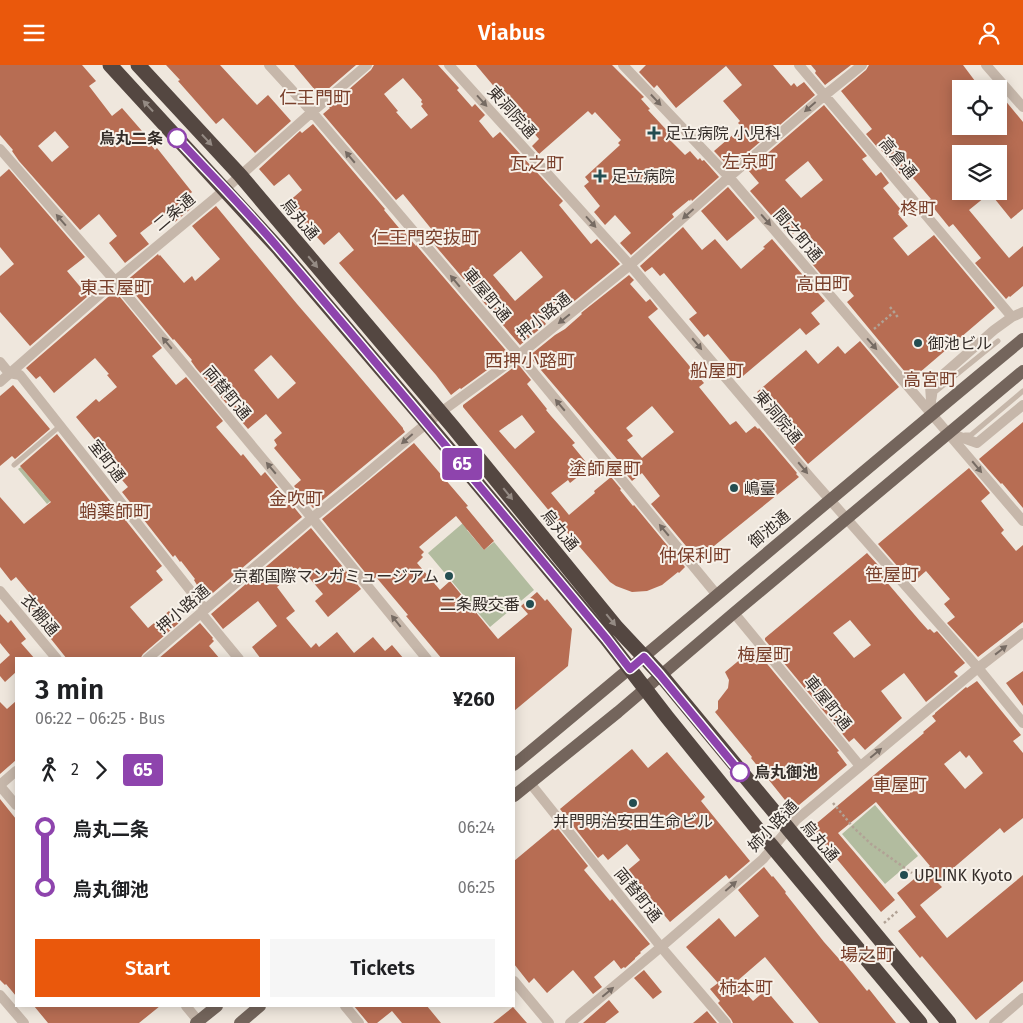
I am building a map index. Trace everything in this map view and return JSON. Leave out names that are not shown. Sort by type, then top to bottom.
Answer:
[{"type":"highway","name":"烏丸通","points":[[110,65],[278,248],[427,423],[606,638],[773,847],[920,1023]]},
{"type":"highway","name":"烏丸通","points":[[138,65],[240,175],[440,412],[618,628],[660,675],[949,1023]]},
{"type":"main road","name":"御池通","points":[[515,764],[1023,339]]},
{"type":"main road","points":[[515,796],[618,713],[660,675],[1023,371]]},
{"type":"main road","points":[[198,1022],[216,1007]]},
{"type":"main road","points":[[240,1023],[259,1007]]},
{"type":"street","name":"車屋町通","points":[[268,65],[312,112],[519,355],[717,595]]},
{"type":"street","name":"二条通","points":[[0,382],[367,65]]},
{"type":"street","name":"東洞院通","points":[[449,65],[630,265],[830,500],[978,668],[1023,723]]},
{"type":"street","name":"間之町通","points":[[623,65],[729,177],[1023,521]]},
{"type":"street","name":"高倉通","points":[[800,65],[1012,317]]},
{"type":"street","name":"押小路通","points":[[149,657],[440,412],[519,355],[630,265],[729,177],[862,65]]},
{"type":"street","points":[[986,65],[1023,107]]},
{"type":"street","name":"両替町通","points":[[0,149],[115,281],[425,657]]},
{"type":"street","points":[[932,414],[930,386],[994,330],[1012,317],[1023,312]]},
{"type":"street","name":"室町通","points":[[0,363],[9,373],[20,375],[238,657]]},
{"type":"street","points":[[948,433],[977,443],[1023,405]]},
{"type":"street","name":"衣棚通","points":[[0,591],[55,657]]},
{"type":"street","name":"車屋町通","points":[[734,613],[860,766]]},
{"type":"street","name":"姉小路通","points":[[570,1023],[763,859],[796,820],[978,668],[1023,633]]},
{"type":"street","points":[[15,772],[0,785],[15,804]]},
{"type":"street","name":"両替町通","points":[[530,783],[661,947],[726,1023]]},
{"type":"street","points":[[515,982],[549,1023]]},
{"type":"street","points":[[0,995],[24,1023]]},
{"type":"street","points":[[994,1023],[1023,998]]},
{"type":"street","points":[[187,1007],[198,1022]]},
{"type":"street","points":[[346,1007],[359,1023]]},
{"type":"lane","points":[[932,414],[935,392],[998,341]]},
{"type":"lane","points":[[948,433],[971,435],[1023,391]]},
{"type":"lane","points":[[14,465],[61,426]]},
{"type":"path","points":[[890,307],[899,319]]},
{"type":"path","points":[[866,337],[894,312]]},
{"type":"path","points":[[830,800],[866,840],[912,873]]},
{"type":"path","points":[[882,924],[899,910]]},
{"type":"green space","points":[[21,467],[44,494],[52,488],[58,495],[47,504],[18,469]]},
{"type":"green space","points":[[463,523],[484,550],[494,542],[534,590],[490,627],[428,553]]},
{"type":"green space","points":[[875,805],[918,856],[885,884],[842,834]]},
{"type":"building","points":[[0,65],[82,65],[96,81],[89,86],[112,116],[122,108],[142,131],[155,150],[157,148],[192,192],[187,197],[194,206],[175,222],[167,212],[140,233],[149,244],[125,263],[109,243],[117,236],[99,214],[80,230],[19,161],[13,150],[0,135]],"holes":[[[55,131],[69,147],[52,162],[38,146]]]},
{"type":"building","points":[[166,65],[220,65],[257,105],[268,95],[291,121],[255,153],[223,118],[216,124]]},
{"type":"building","points":[[294,65],[356,65],[320,96]]},
{"type":"building","points":[[374,65],[438,65],[459,88],[457,90],[472,107],[475,104],[485,115],[479,121],[493,138],[500,132],[563,201],[559,205],[591,244],[597,239],[620,264],[572,303],[568,297],[542,319],[546,324],[520,345],[427,236],[433,231],[403,194],[396,200],[323,114],[371,70]],"holes":[[[403,78],[422,100],[423,104],[421,106],[428,115],[411,129],[384,94]],[[521,251],[543,277],[515,301],[493,275]]]},
{"type":"building","points":[[476,65],[612,65],[644,97],[641,99],[650,109],[648,110],[673,137],[670,140],[685,155],[690,151],[698,160],[700,158],[702,161],[704,160],[719,177],[692,201],[691,199],[689,200],[672,214],[674,217],[631,255],[620,243],[631,233],[615,215],[605,225],[594,212],[600,206],[584,186],[589,182],[585,177],[620,145],[618,143],[621,140],[595,112],[592,115],[588,111],[539,154],[532,146],[539,139]]},
{"type":"building","points":[[646,65],[773,65],[791,86],[794,83],[797,87],[804,82],[815,95],[729,167],[714,151],[742,127],[738,123],[740,121],[723,101],[742,85],[726,66],[676,108],[657,85],[654,88],[639,72]]},
{"type":"building","points":[[811,65],[851,65],[825,85]]},
{"type":"building","points":[[869,65],[963,65],[974,80],[952,80],[952,135],[1007,135],[1007,103],[1023,122],[1023,209],[1011,219],[996,200],[1007,200],[1007,145],[952,145],[952,200],[981,200],[969,210],[1009,258],[1023,246],[1023,286],[1006,299],[975,263],[981,258],[953,224],[949,227],[928,201],[931,199],[907,171],[904,170],[900,174],[866,134],[872,129],[841,91],[866,70]]},
{"type":"building","points":[[824,105],[867,156],[862,159],[876,176],[881,172],[889,183],[883,188],[902,211],[898,214],[908,226],[893,238],[908,256],[934,235],[995,308],[912,379],[910,378],[847,302],[854,296],[839,278],[830,285],[807,258],[814,253],[796,231],[790,237],[750,191],[759,183],[748,170]],"holes":[[[808,161],[823,180],[801,198],[785,180]]]},
{"type":"building","points":[[313,124],[404,234],[416,245],[509,354],[451,395],[436,375],[339,263],[354,250],[339,232],[324,245],[287,203],[302,190],[289,174],[274,186],[259,169],[300,131],[302,133]]},
{"type":"building","points":[[9,169],[85,257],[67,271],[88,296],[30,346],[0,312],[0,276],[14,264],[0,247],[0,177]]},
{"type":"building","points":[[728,187],[755,218],[727,241],[701,211]]},
{"type":"building","points":[[216,206],[405,432],[313,508],[294,486],[301,480],[274,448],[277,445],[274,440],[282,433],[266,414],[248,429],[125,282],[158,254],[184,283],[192,276],[195,281],[220,259],[192,226]],"holes":[[[271,355],[296,383],[278,399],[254,370]]]},
{"type":"building","points":[[683,227],[702,250],[715,239],[741,269],[765,248],[763,247],[772,239],[825,301],[811,313],[820,324],[806,335],[800,328],[743,376],[708,334],[704,337],[689,319],[697,313],[664,273],[660,276],[652,267],[645,272],[640,266]]},
{"type":"building","points":[[629,275],[634,280],[630,284],[646,302],[650,299],[658,309],[648,317],[704,383],[699,387],[730,425],[736,421],[746,433],[755,426],[759,428],[799,477],[698,559],[696,558],[651,504],[660,496],[642,473],[632,481],[621,468],[623,466],[529,356],[565,329],[581,313]],"holes":[[[652,406],[674,432],[642,458],[627,440],[633,436],[626,428]]]},
{"type":"building","points":[[115,291],[162,348],[152,356],[176,385],[186,377],[223,421],[216,427],[241,456],[243,454],[261,476],[265,472],[302,517],[207,598],[181,561],[175,555],[173,557],[122,492],[128,487],[105,460],[109,457],[76,417],[96,399],[99,402],[117,387],[107,375],[109,374],[95,358],[54,393],[40,376],[36,379],[26,368]]},
{"type":"building","points":[[860,341],[899,387],[808,464],[770,419],[776,414],[757,392],[806,350],[818,364],[838,346],[845,354]]},
{"type":"building","points":[[518,364],[531,380],[527,384],[546,410],[575,443],[572,445],[590,467],[570,483],[568,480],[551,493],[569,515],[611,477],[685,567],[662,585],[647,591],[632,592],[610,582],[463,405]],"holes":[[[522,415],[535,432],[515,449],[499,431]]]},
{"type":"building","points":[[13,385],[50,429],[15,459],[12,456],[0,466],[0,396]]},
{"type":"building","points":[[1023,422],[1023,508],[979,459]]},
{"type":"building","points":[[57,434],[162,566],[156,571],[163,580],[130,607],[148,628],[169,611],[179,623],[141,657],[65,657],[47,634],[49,633],[21,603],[31,595],[16,577],[11,581],[0,567],[0,497],[24,524],[51,502],[20,466]]},
{"type":"building","points":[[414,443],[468,506],[466,507],[494,541],[484,550],[456,516],[419,547],[424,552],[421,555],[423,557],[417,563],[440,590],[450,581],[498,639],[528,614],[521,606],[537,592],[545,601],[547,599],[572,629],[568,666],[515,710],[515,657],[440,657],[376,577],[372,581],[322,519]]},
{"type":"building","points":[[969,468],[990,493],[981,501],[1004,530],[1001,533],[1016,551],[1023,545],[1023,622],[978,657],[947,623],[955,617],[944,604],[950,599],[926,571],[918,578],[906,563],[899,568],[878,544]]},
{"type":"building","points":[[311,528],[361,589],[328,617],[315,601],[323,594],[300,567],[277,587],[295,611],[286,618],[311,648],[316,643],[319,647],[337,632],[354,653],[373,637],[385,651],[392,645],[402,657],[260,657],[252,647],[277,626],[258,601],[223,629],[211,614]]},
{"type":"building","points":[[867,553],[889,577],[885,580],[919,620],[928,630],[930,629],[934,633],[937,631],[965,663],[954,672],[958,676],[926,702],[904,673],[881,691],[902,718],[865,750],[854,738],[849,742],[765,638]],"holes":[[[850,620],[871,645],[854,658],[833,633]]]},
{"type":"building","points":[[0,614],[8,623],[11,620],[26,639],[21,643],[33,657],[15,657],[15,673],[5,682],[0,676],[0,664],[10,655],[0,643]]},
{"type":"building","points":[[200,623],[213,638],[214,641],[209,646],[218,657],[160,657]]},
{"type":"building","points":[[754,648],[839,751],[837,752],[847,765],[793,810],[715,712],[718,709],[718,701],[728,688],[729,680],[725,672]]},
{"type":"building","points":[[1023,671],[1023,706],[1006,683]]},
{"type":"building","points":[[977,681],[1021,735],[1013,741],[1023,753],[1023,818],[1004,833],[1000,828],[937,882],[942,887],[920,905],[947,938],[1023,875],[1023,981],[976,1020],[922,956],[920,958],[898,931],[916,917],[897,893],[930,866],[876,802],[838,833],[895,900],[881,912],[811,828],[924,733],[936,721],[932,716]],"holes":[[[960,751],[966,758],[969,755],[983,773],[965,789],[944,764]]]},
{"type":"building","points":[[0,702],[7,709],[15,702],[15,761],[0,774]]},
{"type":"building","points":[[632,749],[648,768],[667,752],[705,797],[701,801],[750,861],[729,879],[726,875],[670,922],[627,871],[640,860],[627,844],[608,860],[603,854],[598,858],[560,809]]},
{"type":"building","points":[[0,799],[15,818],[15,995],[0,980]]},
{"type":"building","points":[[556,826],[588,866],[584,870],[610,901],[612,899],[650,944],[625,968],[621,969],[614,960],[594,977],[602,987],[593,994],[573,970],[547,993],[534,978],[529,983],[515,965],[515,860]]},
{"type":"building","points":[[764,867],[786,892],[824,942],[841,959],[867,991],[869,989],[896,1023],[819,1023],[765,957],[736,982],[753,1001],[766,990],[794,1023],[733,1023],[718,1003],[720,1001],[710,989],[718,983],[686,947],[719,918],[735,937],[759,916],[738,890]]},
{"type":"building","points":[[644,970],[662,992],[653,999],[634,978]]},
{"type":"building","points":[[609,1000],[619,1012],[605,1023],[583,1023]]},
{"type":"building","points":[[35,1007],[159,1007],[139,1023],[48,1023]]},
{"type":"building","points":[[355,1007],[428,1007],[441,1023],[402,1023],[392,1011],[377,1023],[368,1023]]},
{"type":"building","points":[[513,1007],[527,1023],[493,1023]]},
{"type":"building","points":[[707,1011],[717,1023],[693,1023]]},
{"type":"bus line","name":"65","points":[[177,138],[303,277],[427,423],[630,669],[644,657],[740,772]]},
{"type":"place","name":"足立病院 小児科","points":[[654,133]]},
{"type":"place","name":"烏丸二条","points":[[177,138]]},
{"type":"place","name":"足立病院","points":[[600,176]]},
{"type":"place","name":"御池ビル","points":[[918,343]]},
{"type":"place","name":"嶋臺","points":[[734,488]]},
{"type":"place","name":"京都国際マンガミュージアム","points":[[449,576]]},
{"type":"place","name":"二条殿交番","points":[[530,604]]},
{"type":"place","name":"烏丸御池","points":[[740,772]]},
{"type":"place","name":"井門明治安田生命ビル","points":[[633,803]]},
{"type":"place","name":"UPLINK Kyoto","points":[[904,875]]},
{"type":"district","name":"仁王門町","points":[[315,98]]},
{"type":"district","name":"左京町","points":[[749,162]]},
{"type":"district","name":"瓦之町","points":[[537,164]]},
{"type":"district","name":"柊町","points":[[918,209]]},
{"type":"district","name":"仁王門突抜町","points":[[425,238]]},
{"type":"district","name":"高田町","points":[[823,284]]},
{"type":"district","name":"東玉屋町","points":[[116,288]]},
{"type":"district","name":"西押小路町","points":[[530,361]]},
{"type":"district","name":"船屋町","points":[[717,371]]},
{"type":"district","name":"高宮町","points":[[930,380]]},
{"type":"district","name":"塗師屋町","points":[[605,469]]},
{"type":"district","name":"金吹町","points":[[296,499]]},
{"type":"district","name":"蛸薬師町","points":[[115,512]]},
{"type":"district","name":"仲保利町","points":[[695,556]]},
{"type":"district","name":"笹屋町","points":[[892,575]]},
{"type":"district","name":"梅屋町","points":[[764,655]]},
{"type":"district","name":"車屋町","points":[[900,785]]},
{"type":"district","name":"場之町","points":[[867,955]]},
{"type":"district","name":"柿本町","points":[[746,988]]}]
